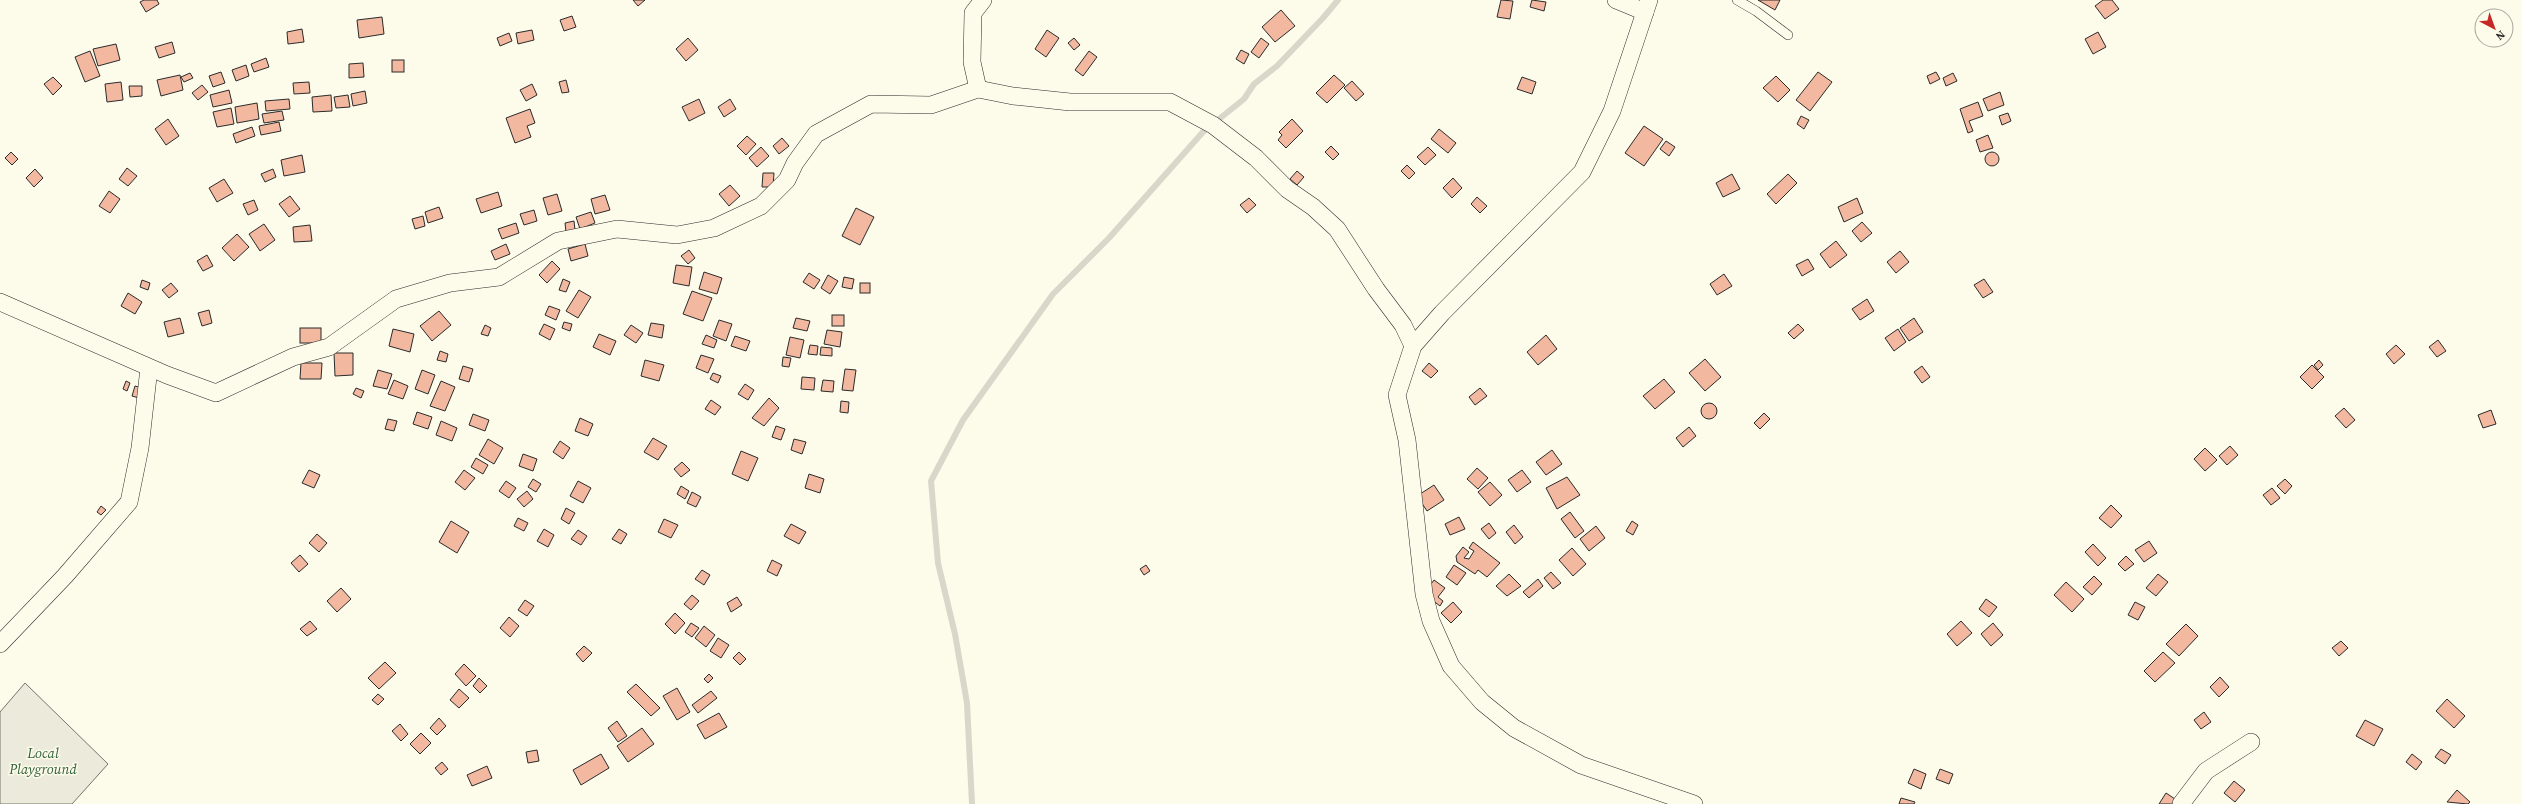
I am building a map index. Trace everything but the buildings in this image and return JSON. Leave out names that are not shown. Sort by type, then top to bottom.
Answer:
[{"type":"street","points":[[978,89],[972,62],[973,13],[983,0]]},
{"type":"street","points":[[1616,0],[1647,6],[1612,111],[1582,172],[1442,313],[1413,346],[1398,395],[1407,440],[1424,594],[1431,621],[1451,666],[1482,702],[1514,728],[1581,765],[1694,804]]},
{"type":"street","points":[[0,302],[149,368],[216,393],[293,357],[329,347],[396,299],[450,283],[498,277],[558,240],[617,229],[677,235],[714,228],[761,206],[786,180],[795,163],[816,134],[871,104],[931,105],[978,89],[1013,96],[1070,102],[1170,102],[1213,125],[1256,158],[1287,189],[1313,206],[1337,229],[1376,289],[1403,325],[1413,346]]},
{"type":"street","points":[[0,644],[65,576],[129,502],[140,448],[149,368]]},
{"type":"street","points":[[2181,804],[2206,771],[2250,742]]},
{"type":"lane","points":[[1737,0],[1756,11],[1788,35]]},
{"type":"green space","name":"Local Playground","points":[[25,683],[108,764],[72,804],[0,804],[0,712]]},
{"type":"waterway","points":[[972,804],[967,703],[955,634],[938,563],[931,481],[963,420],[1053,294],[1109,238],[1203,132],[1244,99],[1254,84],[1277,66],[1323,18],[1338,0]]}]
